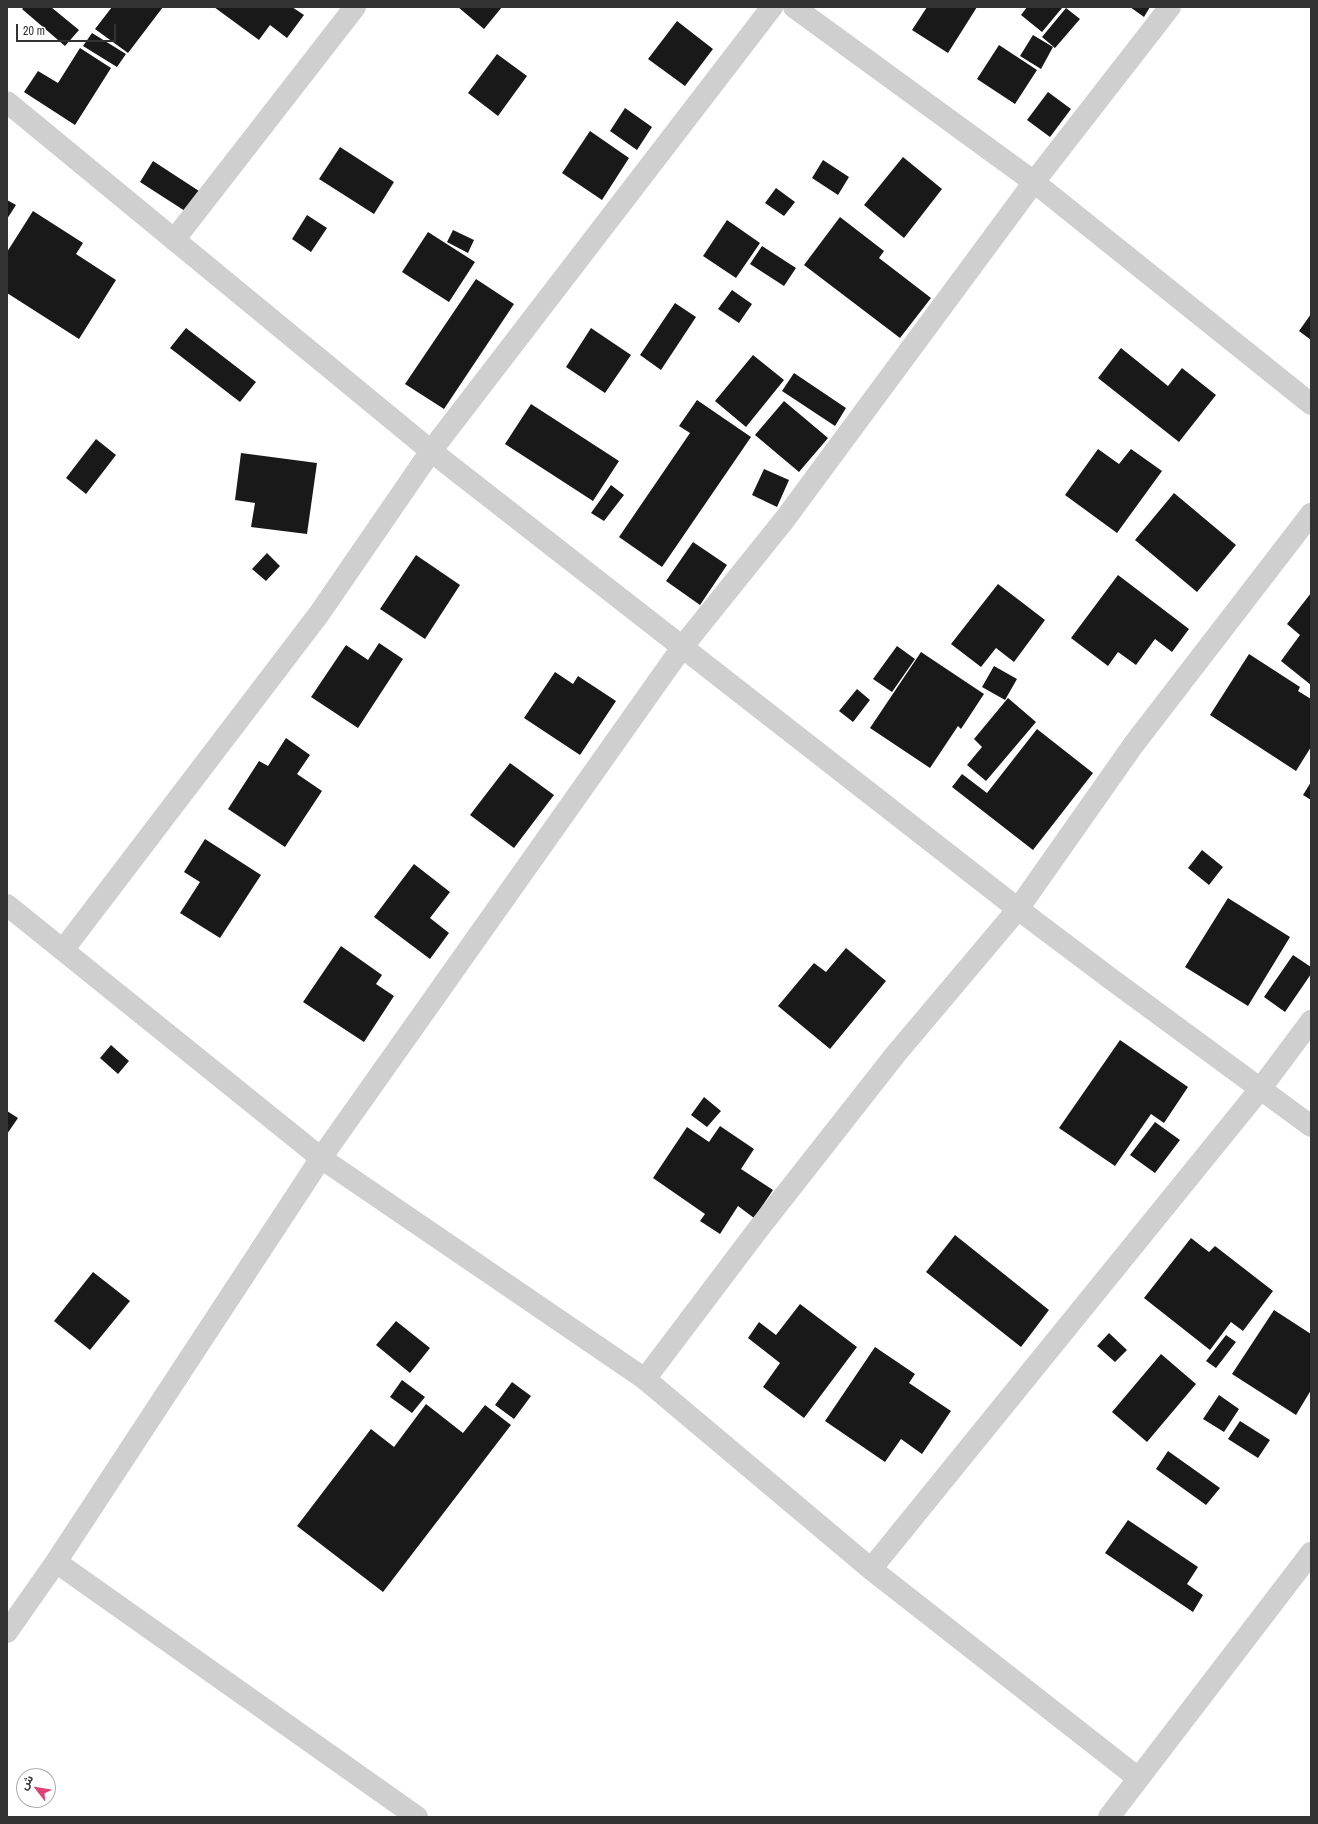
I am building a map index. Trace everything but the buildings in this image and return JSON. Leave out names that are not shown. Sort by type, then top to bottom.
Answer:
[{"type":"street","points":[[174,240],[355,7]]},
{"type":"street","points":[[62,950],[319,614],[431,451],[772,7]]},
{"type":"street","points":[[794,7],[1034,182],[1311,404]]},
{"type":"street","points":[[7,1632],[56,1562],[321,1158],[683,646],[785,519],[1034,182],[1170,7]]},
{"type":"street","points":[[7,102],[431,451],[683,646],[1018,909],[1311,1126]]},
{"type":"street","points":[[645,1379],[756,1232],[895,1055],[1018,909],[1134,744],[1311,514]]},
{"type":"street","points":[[7,905],[321,1158],[645,1379],[870,1569],[1138,1778]]},
{"type":"street","points":[[870,1569],[1261,1088],[1311,1021]]},
{"type":"street","points":[[1109,1817],[1311,1553]]},
{"type":"street","points":[[56,1562],[417,1817]]}]
